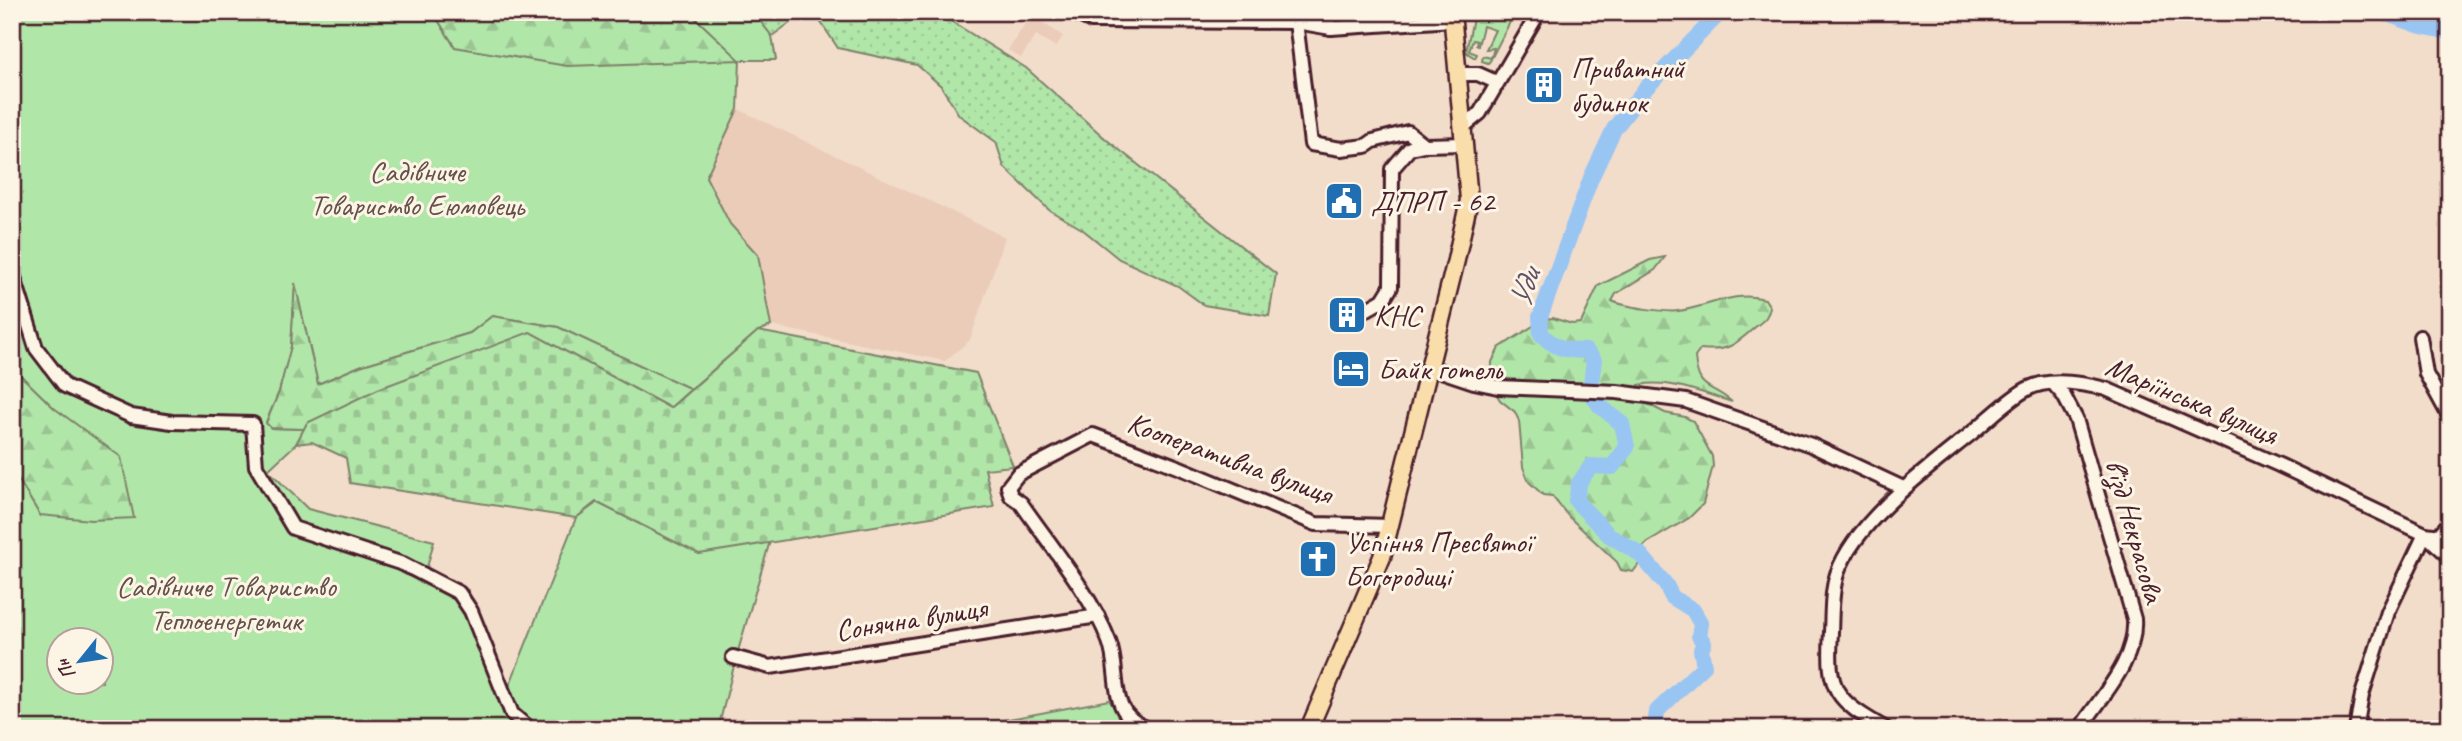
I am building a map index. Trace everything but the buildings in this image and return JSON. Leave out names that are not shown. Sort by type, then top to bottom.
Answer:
[{"type":"main road","points":[[1309,729],[1382,557],[1469,200],[1452,16]]},
{"type":"street","points":[[1073,12],[1092,21],[1296,22],[1331,28],[1452,16]]},
{"type":"street","points":[[1327,12],[1331,28]]},
{"type":"street","points":[[1464,126],[1479,113],[1539,12]]},
{"type":"street","points":[[1296,22],[1311,144],[1341,149],[1366,146],[1373,141],[1408,132],[1424,145]]},
{"type":"street","points":[[1458,74],[1478,74],[1496,82]]},
{"type":"street","points":[[1362,312],[1382,300],[1391,287],[1392,169],[1410,148],[1465,144]]},
{"type":"street","points":[[12,271],[36,348],[65,386],[131,416],[172,422],[253,424],[256,466],[292,528],[403,564],[459,593],[471,611],[512,714],[530,729]]},
{"type":"street","points":[[2420,337],[2426,374],[2450,418]]},
{"type":"street","points":[[1429,367],[1488,386],[1617,391],[1686,401],[1811,445],[1903,488]]},
{"type":"street","name":"Маріїнська вулиця","points":[[1886,729],[1860,714],[1843,699],[1833,685],[1829,661],[1833,590],[1838,573],[1855,542],[1903,488],[2028,388],[2053,383],[2082,383],[2105,389],[2279,465],[2425,534],[2445,536]]},
{"type":"street","name":"в'їзд Некрасова","points":[[2053,383],[2064,396],[2076,419],[2134,619],[2133,642],[2127,656],[2080,729]]},
{"type":"street","name":"Кооперативна вулиця","points":[[1098,616],[1021,503],[1011,496],[1008,487],[1018,474],[1093,435],[1316,524],[1391,526]]},
{"type":"street","points":[[2445,536],[2450,522]]},
{"type":"street","points":[[2356,729],[2362,695],[2388,612],[2425,534],[2450,557]]},
{"type":"street","points":[[1098,616],[1110,645],[1120,706],[1142,728]]},
{"type":"street","name":"Сонячна вулиця","points":[[733,657],[770,667],[1098,616]]},
{"type":"shaded area","points":[[1031,15],[1063,36],[1056,47],[1036,35],[1021,58],[1008,50]]},
{"type":"shaded area","points":[[738,109],[1005,237],[970,340],[945,361],[771,326],[758,255],[730,224],[705,177]]},
{"type":"green space","points":[[12,12],[433,12],[455,47],[739,60],[689,12],[753,12],[772,36],[776,60],[740,60],[738,109],[706,177],[730,224],[758,255],[771,326],[758,331],[691,389],[558,327],[492,316],[470,333],[360,366],[318,384],[295,286],[291,348],[279,392],[266,422],[271,428],[304,429],[296,444],[268,470],[308,509],[434,541],[425,575],[468,590],[508,689],[576,518],[596,502],[699,554],[770,541],[718,729],[12,729],[12,469],[40,515],[54,408],[12,367]]},
{"type":"green space","points":[[433,12],[689,12],[740,60],[567,66],[455,47]]},
{"type":"green space","points":[[753,12],[805,12],[772,36]]},
{"type":"green space","points":[[814,12],[936,12],[1026,68],[1107,140],[1276,274],[1269,316],[1204,305],[1178,286],[1119,259],[1082,229],[1049,210],[1004,167],[996,142],[959,115],[941,86],[917,65],[838,48]]},
{"type":"green space","points":[[1475,16],[1508,17],[1511,20],[1490,61],[1488,63],[1482,61],[1483,56],[1491,58],[1494,48],[1486,49],[1495,30],[1483,26],[1478,46],[1477,41],[1473,40],[1469,51],[1477,54],[1475,58],[1466,52]]},
{"type":"green space","points":[[1665,257],[1655,270],[1616,294],[1612,301],[1634,307],[1672,311],[1732,298],[1754,297],[1765,299],[1770,307],[1764,320],[1735,343],[1724,348],[1701,349],[1695,357],[1702,382],[1732,402],[1675,385],[1639,385],[1640,400],[1665,413],[1693,421],[1712,456],[1713,466],[1703,504],[1689,518],[1647,543],[1641,549],[1639,564],[1633,572],[1621,570],[1617,562],[1569,517],[1552,496],[1543,495],[1529,482],[1523,467],[1519,421],[1515,412],[1500,400],[1491,385],[1492,362],[1499,348],[1544,319],[1581,323],[1598,286],[1650,260]]},
{"type":"green space","points":[[295,283],[318,384],[360,366],[470,333],[492,316],[558,327],[691,389],[670,408],[530,332],[307,423],[304,429],[271,428],[266,423],[279,392],[291,346]]},
{"type":"green space","points":[[758,331],[976,373],[1013,466],[985,469],[994,507],[699,554],[596,502],[576,518],[350,483],[346,458],[312,442],[296,444],[307,423],[378,389],[530,332],[670,408]]},
{"type":"green space","points":[[12,367],[54,408],[121,457],[134,518],[91,520],[40,515],[12,469]]},
{"type":"green space","points":[[1109,700],[1123,721],[1121,729],[956,729]]},
{"type":"waterway","name":"Уди","points":[[1655,729],[1657,711],[1704,666],[1701,650],[1704,643],[1699,636],[1701,624],[1693,610],[1672,597],[1666,585],[1640,554],[1609,535],[1576,501],[1579,483],[1591,466],[1612,467],[1627,447],[1622,424],[1600,406],[1590,392],[1594,360],[1586,351],[1561,348],[1551,343],[1541,334],[1540,317],[1591,178],[1614,129],[1646,88],[1721,12]]},
{"type":"waterway","name":"Уди","points":[[2381,12],[2421,26],[2450,32]]},
{"type":"place","name":"Приватний будинок","points":[[1544,85]]},
{"type":"place","name":"ДПРП - 62","points":[[1344,201]]},
{"type":"place","name":"КНС","points":[[1347,315]]},
{"type":"place","name":"Байк готель","points":[[1351,369]]},
{"type":"place","name":"Успіння Пресвятої Богородиці","points":[[1318,559]]},
{"type":"park label","name":"Садівниче Товариство Еюмовець","points":[[417,188]]},
{"type":"park label","name":"Садівниче Товариство Теплоенергетик","points":[[226,603]]}]
